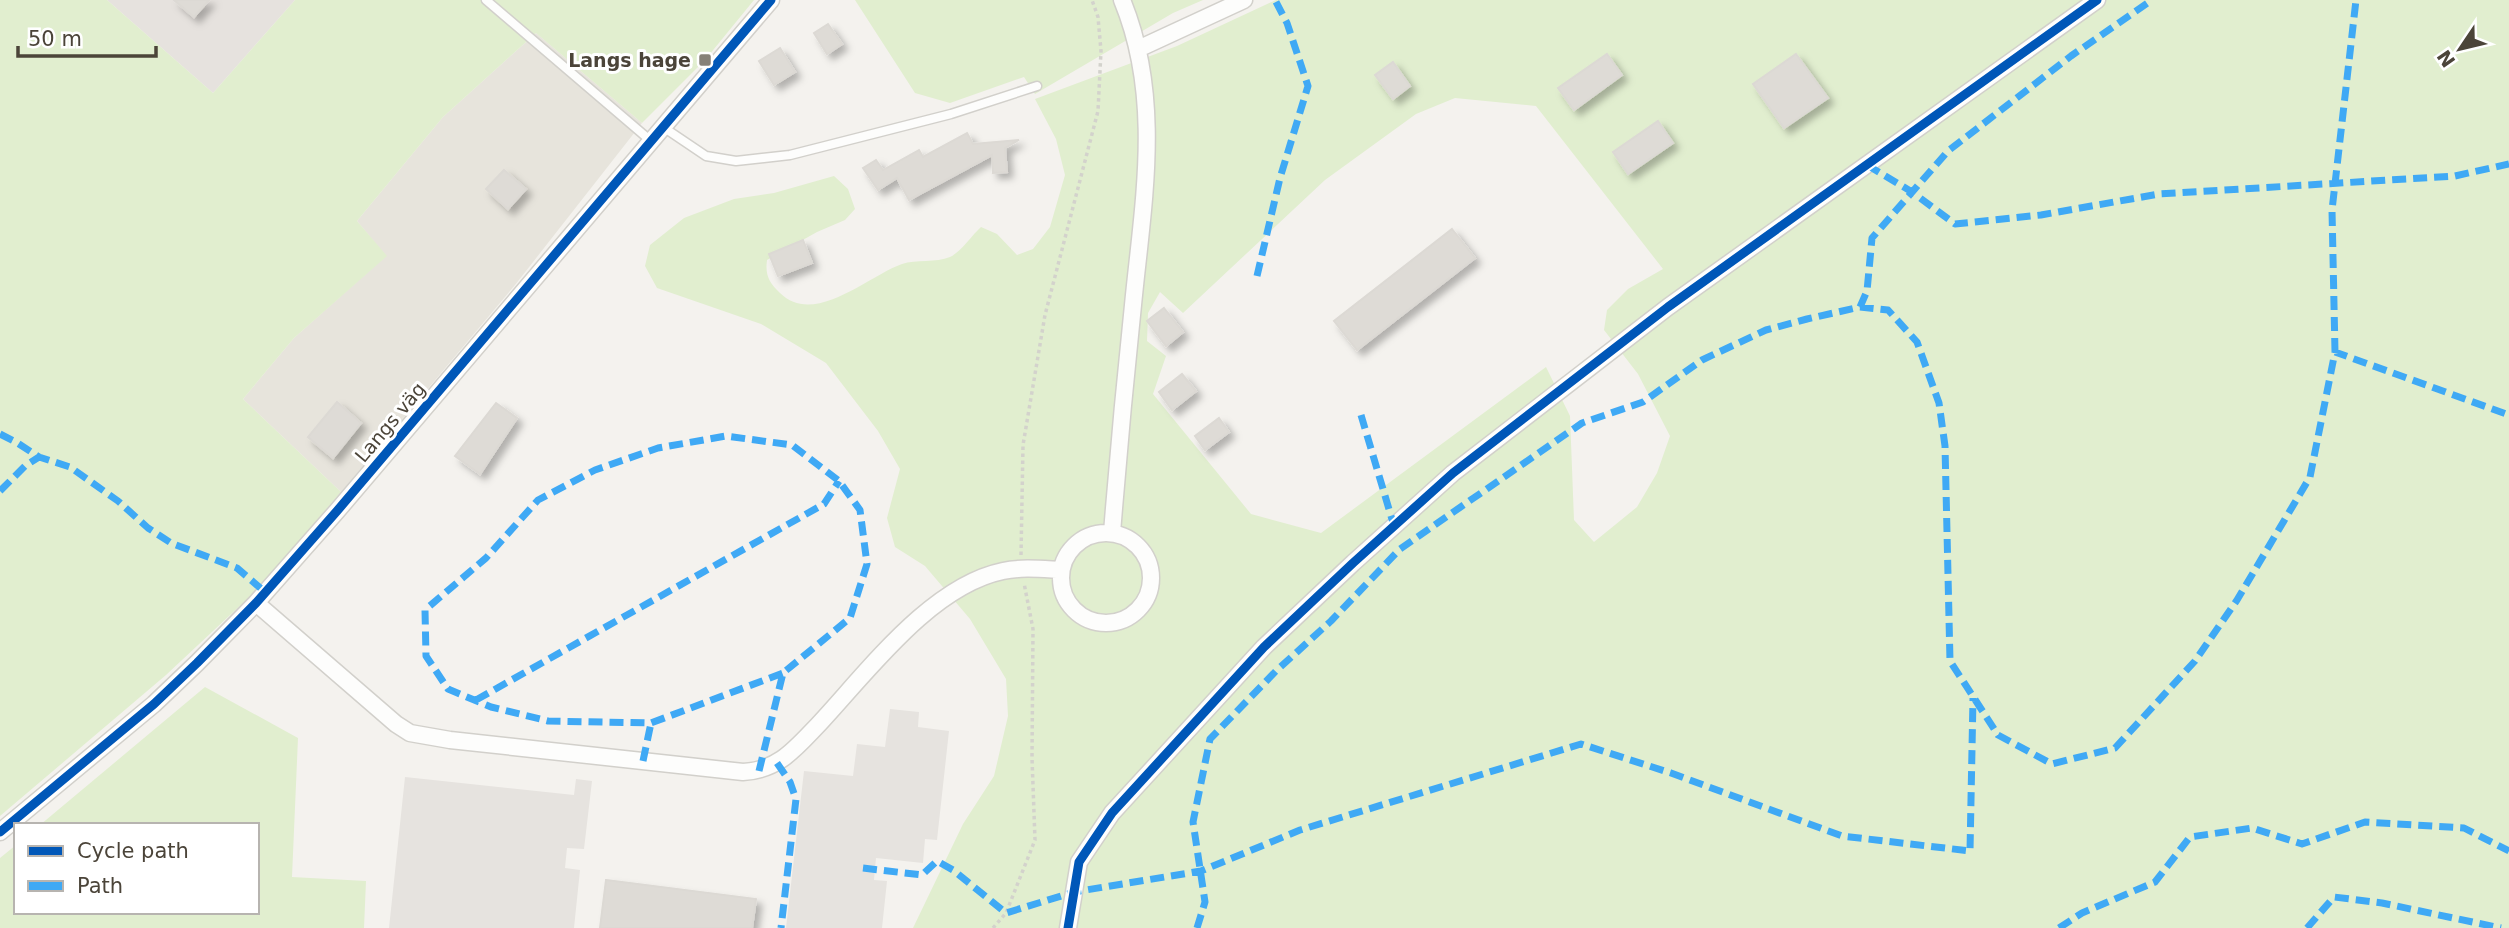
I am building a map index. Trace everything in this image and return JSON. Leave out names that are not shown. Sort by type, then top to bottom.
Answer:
[{"type":"street","name":"Langs väg","points":[[0,832],[154,704],[256,603],[337,512],[771,0]]},
{"type":"street","points":[[1112,533],[1148,155],[1144,77],[1133,28],[1122,0]]},
{"type":"street","points":[[1138,49],[1244,0]]},
{"type":"street","points":[[1068,928],[1079,862],[1112,813],[1264,648],[1353,563],[1453,473],[1668,307],[2097,0]]},
{"type":"street","points":[[1099,533],[1112,533],[1126,538],[1138,547],[1147,559],[1151,573],[1150,588],[1145,601],[1129,617],[1116,623],[1101,623],[1080,615],[1070,605],[1063,592],[1061,570],[1066,557],[1080,541],[1099,533]]},
{"type":"street","points":[[256,603],[396,724],[410,733],[450,740],[743,772],[760,771],[790,753],[904,633],[930,609],[970,583],[1000,571],[1021,568],[1061,570]]},
{"type":"lane","points":[[486,0],[651,141]]},
{"type":"lane","points":[[663,127],[706,156],[736,161],[790,155],[878,134],[1037,86]]},
{"type":"path","points":[[993,928],[1006,913],[1035,840],[1032,758],[1033,629],[1021,568],[1023,445],[1045,315],[1098,111],[1101,51],[1098,17],[1091,0]]},
{"type":"shaded area","points":[[107,0],[295,0],[213,93]]},
{"type":"shaded area","points":[[536,33],[642,123],[515,285],[341,492],[243,399],[294,338],[386,256],[357,221],[443,117]]},
{"type":"shaded area","points":[[890,709],[919,712],[918,727],[949,731],[937,840],[925,839],[923,863],[876,858],[874,880],[887,881],[882,928],[786,928],[804,771],[853,776],[857,744],[885,747]]},
{"type":"shaded area","points":[[405,777],[574,795],[576,779],[592,781],[584,849],[567,848],[565,868],[580,870],[574,928],[389,928]]},
{"type":"green space","points":[[0,0],[107,0],[213,93],[295,0],[754,0],[705,60],[642,123],[536,33],[443,117],[357,221],[387,256],[294,338],[243,399],[341,492],[259,588],[166,675],[0,816]]},
{"type":"green space","points":[[855,0],[1203,0],[1173,13],[1035,94],[1024,77],[950,103],[915,93]]},
{"type":"green space","points":[[1276,0],[2509,0],[2509,928],[913,928],[963,824],[994,776],[1008,716],[1006,679],[970,619],[925,566],[895,547],[887,518],[900,469],[878,431],[826,363],[761,324],[657,288],[645,266],[650,245],[684,218],[734,199],[774,193],[834,176],[848,189],[855,209],[845,220],[767,260],[767,274],[771,282],[780,293],[794,302],[809,305],[825,302],[902,264],[950,257],[981,227],[997,234],[1017,255],[1033,249],[1050,227],[1065,175],[1056,139],[1035,99],[1177,46]],"holes":[[[1455,98],[1536,106],[1663,269],[1628,289],[1607,310],[1604,330],[1638,374],[1670,436],[1657,473],[1637,507],[1594,542],[1574,520],[1570,416],[1546,367],[1321,533],[1251,514],[1153,394],[1166,356],[1147,341],[1148,313],[1160,292],[1183,313],[1325,180],[1416,114]]]},
{"type":"green space","points":[[205,687],[298,738],[292,877],[366,881],[364,928],[0,928],[0,858],[14,847],[14,914],[259,914],[259,823],[42,823]]},
{"type":"building","points":[[174,0],[209,0],[194,17]]},
{"type":"building","points":[[828,24],[842,44],[827,54],[814,33]]},
{"type":"building","points":[[780,48],[795,72],[774,85],[759,61]]},
{"type":"building","points":[[1607,54],[1622,75],[1574,110],[1558,88]]},
{"type":"building","points":[[1796,54],[1828,98],[1784,128],[1753,84]]},
{"type":"building","points":[[1393,62],[1410,86],[1393,99],[1375,75]]},
{"type":"building","points":[[1658,121],[1673,143],[1628,174],[1613,152]]},
{"type":"building","points":[[967,133],[973,144],[1019,140],[1005,148],[1007,172],[993,173],[992,155],[909,200],[897,178],[878,190],[863,168],[876,160],[883,170],[919,150],[923,157]]},
{"type":"building","points":[[504,170],[526,189],[508,209],[486,189]]},
{"type":"building","points":[[1452,229],[1475,258],[1357,350],[1334,321]]},
{"type":"building","points":[[803,240],[812,263],[778,276],[769,254]]},
{"type":"building","points":[[1164,308],[1183,332],[1166,346],[1147,321]]},
{"type":"building","points":[[1182,374],[1196,391],[1172,410],[1159,392]]},
{"type":"building","points":[[337,402],[361,423],[333,458],[308,437]]},
{"type":"building","points":[[496,403],[517,418],[480,474],[455,456]]},
{"type":"building","points":[[1219,418],[1229,432],[1205,450],[1195,436]]},
{"type":"building","points":[[606,880],[756,899],[752,928],[600,928]]},
{"type":"marked path","points":[[1257,276],[1280,178],[1308,86],[1287,23],[1275,0]]},
{"type":"marked path","points":[[1860,307],[1867,291],[1872,238],[1948,151],[2071,56],[2152,0]]},
{"type":"marked path","points":[[2335,352],[2332,210],[2356,0]]},
{"type":"marked path","points":[[1867,165],[1912,192],[1955,224],[2041,215],[2159,194],[2455,176],[2509,164]]},
{"type":"marked path","points":[[1197,928],[1205,902],[1193,822],[1210,739],[1276,671],[1331,621],[1400,549],[1582,423],[1643,402],[1702,360],[1766,330],[1860,307],[1888,310],[1917,342],[1939,403],[1945,446],[1950,661],[1998,735],[2052,764],[2115,748],[2195,661],[2237,600],[2310,477],[2335,352],[2509,415]]},
{"type":"marked path","points":[[1361,415],[1394,526]]},
{"type":"marked path","points":[[0,434],[39,457],[70,467],[171,543],[237,568],[265,592]]},
{"type":"marked path","points":[[759,771],[783,673],[850,618],[867,564],[860,510],[839,481],[792,445],[726,436],[658,448],[595,470],[538,500],[486,558],[425,610],[426,656],[448,689],[491,707],[548,721],[651,723],[783,673]]},
{"type":"marked path","points":[[0,491],[25,466],[39,457]]},
{"type":"marked path","points":[[476,700],[824,504],[839,481]]},
{"type":"marked path","points":[[863,868],[922,875],[937,861],[953,870],[1006,913],[1074,892],[1201,871],[1300,830],[1581,744],[1671,773],[1842,836],[1970,851],[1973,698]]},
{"type":"marked path","points":[[643,761],[651,723]]},
{"type":"marked path","points":[[777,763],[790,782],[796,799],[781,928]]},
{"type":"marked path","points":[[2059,928],[2082,913],[2155,882],[2190,837],[2252,828],[2302,844],[2365,822],[2464,828],[2509,851]]},
{"type":"marked path","points":[[2307,928],[2334,897],[2382,903],[2501,928]]},
{"type":"cycle path","points":[[0,832],[154,704],[256,603],[771,0]]},
{"type":"cycle path","points":[[1068,928],[1079,862],[1112,813],[1264,647],[1353,563],[1453,473],[1668,307],[2097,0]]},
{"type":"place","name":"Langs hage","points":[[705,60]]}]
